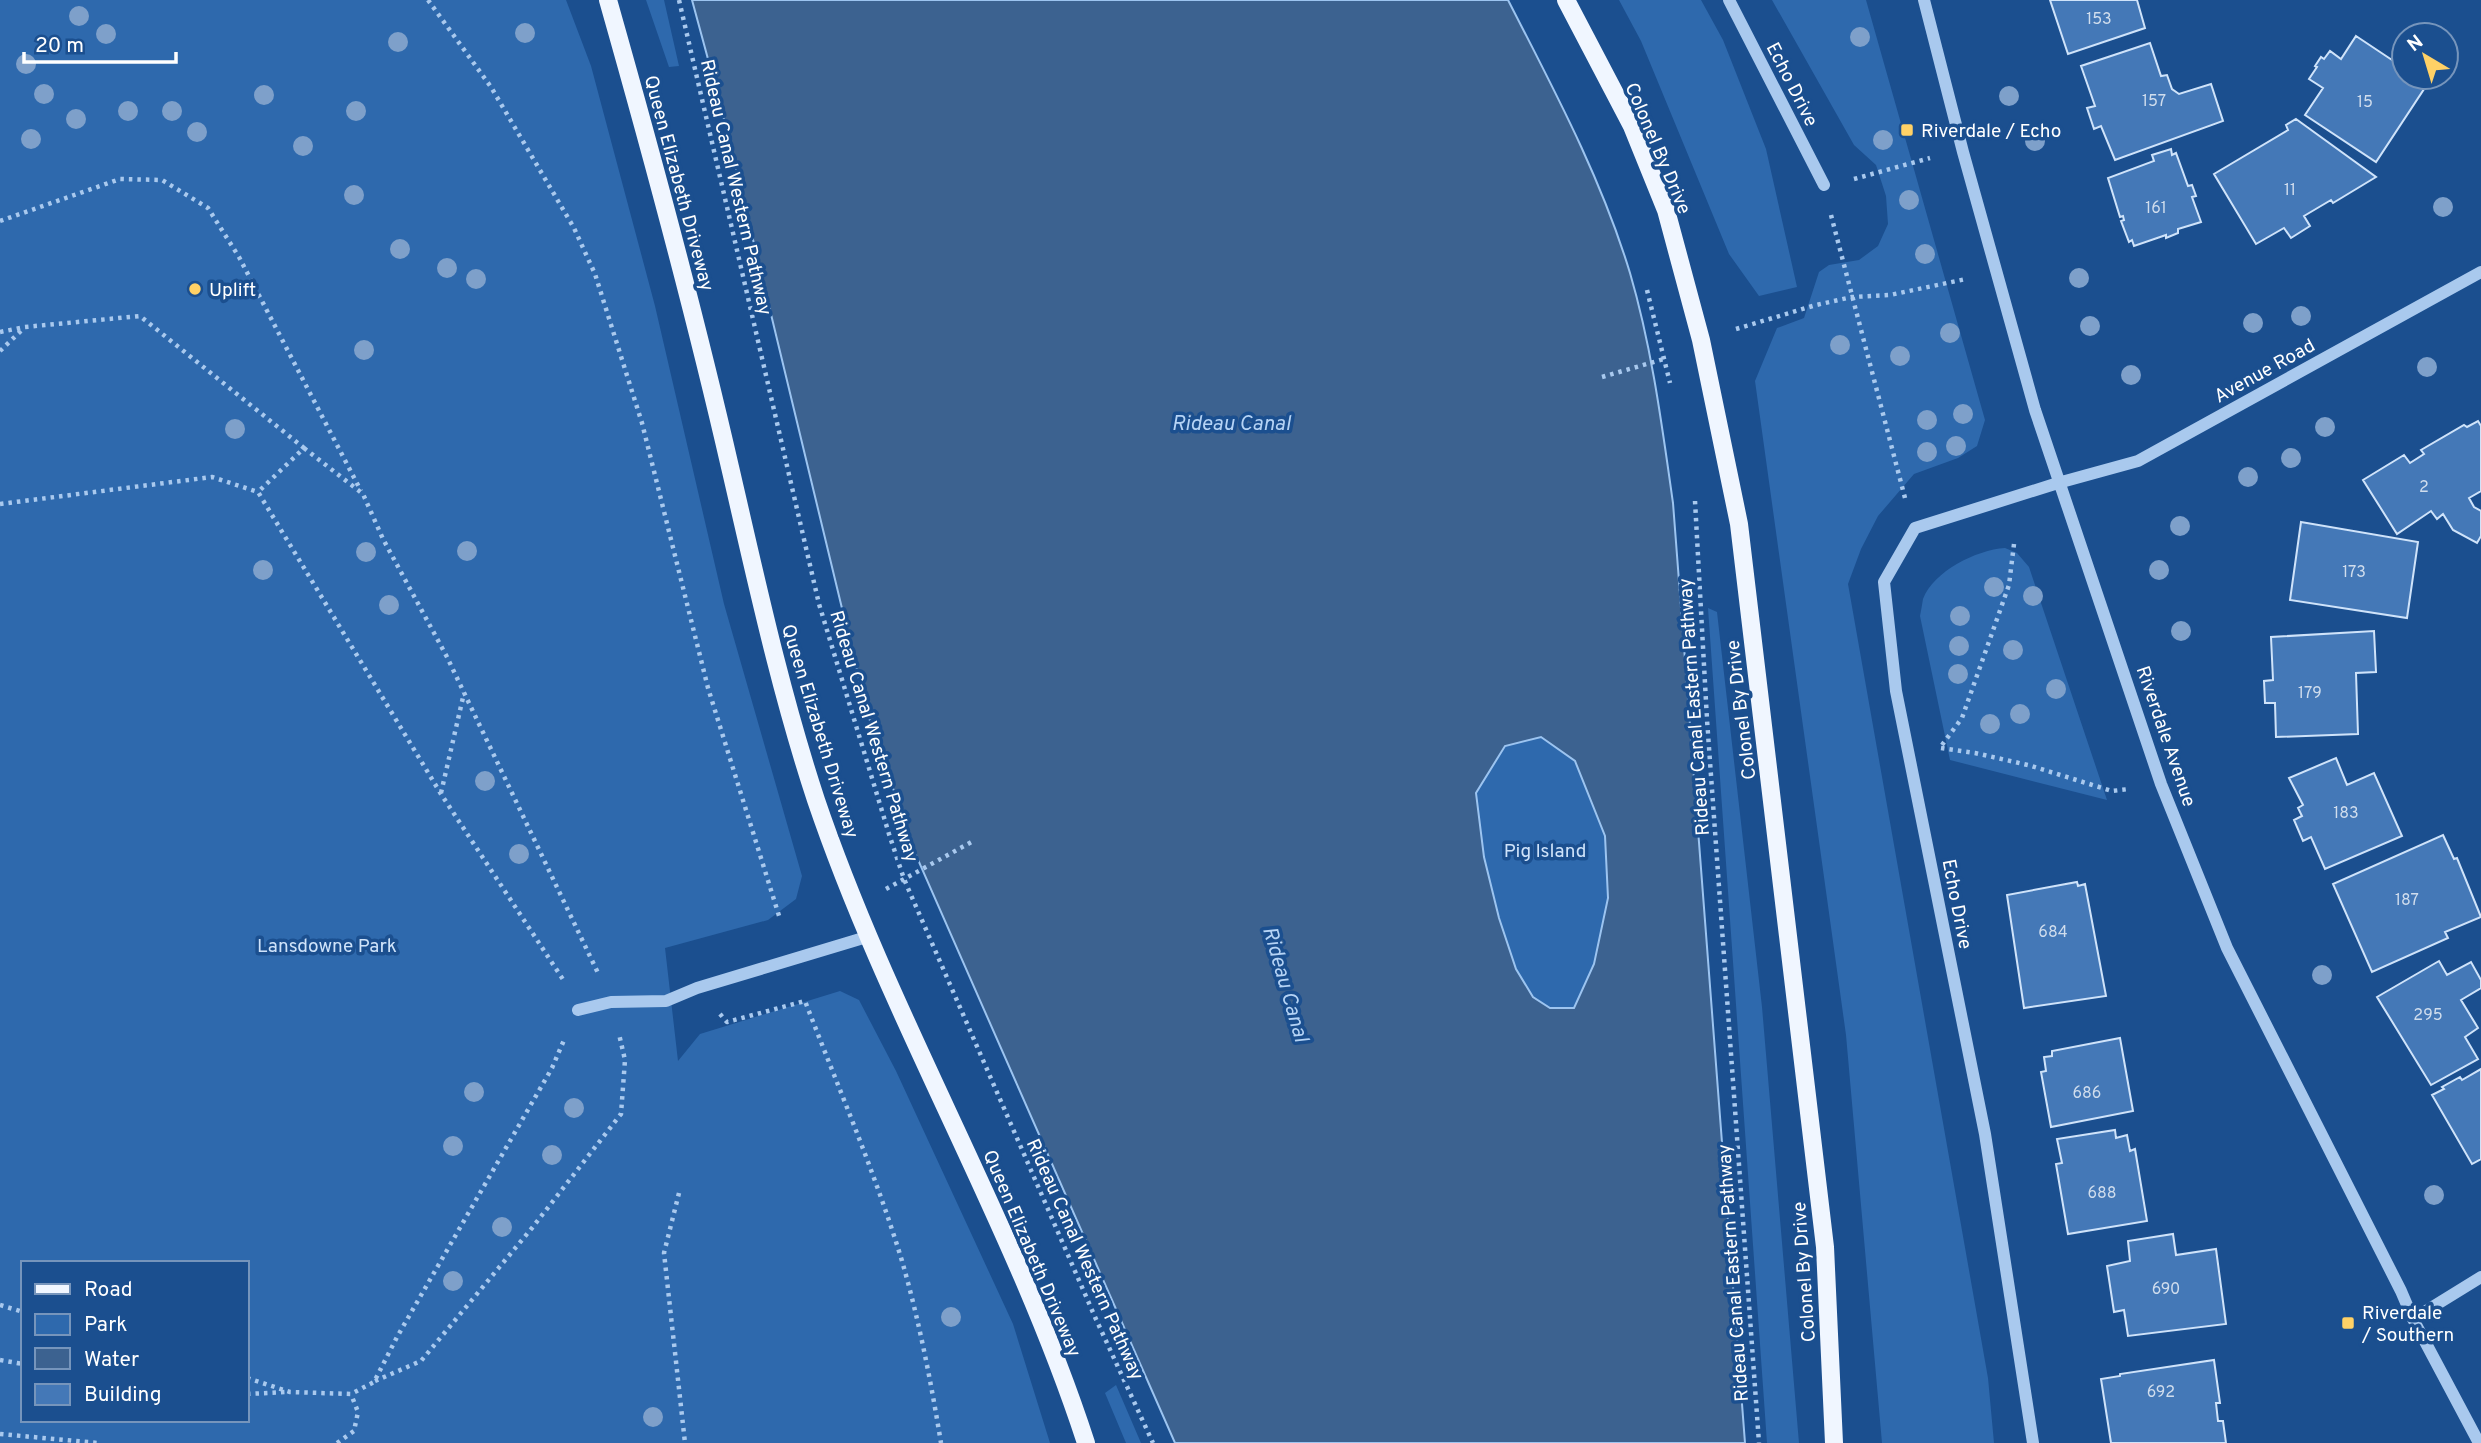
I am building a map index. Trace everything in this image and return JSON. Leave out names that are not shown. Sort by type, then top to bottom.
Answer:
[{"type":"main road","name":"Queen Elizabeth Driveway","points":[[608,0],[664,198],[731,468],[751,565],[789,711],[817,803],[870,936],[1051,1343],[1086,1443]]},
{"type":"main road","name":"Colonel By Drive","points":[[1566,0],[1632,126],[1666,211],[1701,340],[1739,524],[1825,1247],[1834,1443]]},
{"type":"street","name":"Echo Drive","points":[[1728,0],[1824,185]]},
{"type":"street","name":"Riverdale Avenue","points":[[1924,0],[2035,410],[2161,784],[2227,948],[2413,1319],[2479,1443]]},
{"type":"street","name":"Avenue Road","points":[[2058,483],[2138,461],[2481,272]]},
{"type":"street","points":[[1915,528],[2058,483]]},
{"type":"street","name":"Echo Drive","points":[[1915,528],[1884,582],[1896,691],[1985,1134],[2034,1443]]},
{"type":"street","points":[[578,1010],[611,1002],[666,1001],[697,988],[870,936]]},
{"type":"street","points":[[2413,1319],[2481,1278]]},
{"type":"path","points":[[428,0],[491,87],[574,229],[594,274],[642,423],[708,688],[780,919]]},
{"type":"path","name":"Rideau Canal Western Pathway","points":[[679,0],[819,604],[888,834],[904,879],[1095,1317],[1153,1443]]},
{"type":"path","points":[[1915,528],[1902,490],[1824,185],[1963,152]]},
{"type":"path","points":[[0,222],[120,179],[162,180],[208,208],[239,257],[363,494],[383,539],[447,657],[611,1002],[625,1060],[621,1114],[532,1228],[421,1361],[351,1394],[248,1394]]},
{"type":"path","points":[[1755,323],[1816,304],[1852,297],[1890,295],[1997,271]]},
{"type":"path","points":[[1644,279],[1670,384]]},
{"type":"path","points":[[0,332],[25,327],[140,316],[363,494]]},
{"type":"path","points":[[0,351],[25,327]]},
{"type":"path","points":[[1602,377],[1664,359]]},
{"type":"path","points":[[258,492],[304,448]]},
{"type":"path","points":[[0,504],[212,477],[258,492],[441,794],[563,980],[578,1010],[552,1068],[397,1337],[374,1382]]},
{"type":"path","name":"Rideau Canal Eastern Pathway","points":[[1694,496],[1707,720],[1759,1443]]},
{"type":"path","points":[[1940,748],[1962,718],[2009,585],[2014,544]]},
{"type":"path","points":[[441,794],[464,693]]},
{"type":"path","points":[[1908,753],[1940,748],[1975,753],[2028,765],[2112,791],[2161,784]]},
{"type":"path","points":[[904,879],[975,840]]},
{"type":"path","points":[[697,988],[727,1022],[805,1000],[882,1199],[902,1262],[941,1443]]},
{"type":"path","points":[[679,1193],[664,1254],[685,1443]]},
{"type":"path","points":[[0,1305],[21,1310]]},
{"type":"path","points":[[0,1360],[21,1364]]},
{"type":"path","points":[[248,1378],[290,1392]]},
{"type":"path","points":[[337,1443],[354,1430],[358,1412],[351,1394]]},
{"type":"path","points":[[0,1434],[98,1443]]},
{"type":"green space","name":"Lansdowne Park","points":[[0,0],[566,0],[591,66],[655,306],[724,604],[802,876],[796,899],[768,920],[665,948],[678,1061],[700,1034],[840,991],[859,1000],[896,1071],[1013,1324],[1050,1443],[0,1443]]},
{"type":"green space","points":[[646,0],[664,0],[679,66],[669,67]]},
{"type":"green space","points":[[1619,0],[1701,0],[1723,40],[1766,149],[1797,287],[1759,296],[1729,254],[1641,41]]},
{"type":"green space","points":[[1772,0],[1866,0],[1985,420],[1977,446],[1958,458],[1914,474],[1878,516],[1861,549],[1848,584],[1988,1378],[1994,1443],[1882,1443],[1846,1035],[1755,381],[1777,328],[1804,318],[1819,272],[1829,265],[1859,260],[1878,246],[1888,224],[1886,196],[1876,165],[1854,145]]},
{"type":"green space","points":[[2005,548],[2017,553],[2029,567],[2107,800],[1950,760],[1920,616],[1923,599],[1936,580],[1957,564],[1982,553]]},
{"type":"green space","points":[[1708,608],[1717,612],[1762,1007],[1799,1443],[1767,1443]]},
{"type":"green space","name":"Pig Island","points":[[1541,737],[1575,761],[1605,836],[1608,898],[1594,964],[1574,1008],[1550,1008],[1533,997],[1516,969],[1499,918],[1484,857],[1476,793],[1505,746]]},
{"type":"green space","points":[[1116,1385],[1141,1443],[1126,1443],[1105,1393]]},
{"type":"water","name":"Rideau Canal","points":[[692,0],[1508,0],[1575,134],[1605,202],[1630,273],[1656,387],[1673,503],[1745,1443],[1175,1443],[915,853],[867,712],[721,107]],"holes":[[[1541,737],[1575,761],[1605,836],[1608,898],[1594,964],[1574,1008],[1550,1008],[1533,997],[1516,969],[1499,918],[1484,857],[1476,793],[1505,746]]]},
{"type":"building","points":[[2050,0],[2137,0],[2145,28],[2068,54]]},
{"type":"building","points":[[2356,36],[2390,59],[2390,91],[2423,91],[2376,162],[2305,115],[2323,88],[2309,79],[2317,67],[2315,66],[2321,57],[2324,59],[2330,51],[2341,59]]},
{"type":"building","points":[[2150,43],[2161,76],[2167,75],[2172,89],[2179,94],[2211,84],[2223,121],[2115,160],[2101,126],[2094,129],[2087,108],[2095,106],[2081,66]]},
{"type":"building","points":[[2296,119],[2376,177],[2333,203],[2331,200],[2304,216],[2310,226],[2291,238],[2284,228],[2256,244],[2214,174],[2288,130],[2286,125]]},
{"type":"building","points":[[2171,149],[2172,155],[2176,153],[2188,186],[2192,185],[2196,196],[2192,197],[2201,222],[2178,229],[2178,233],[2166,238],[2166,235],[2134,246],[2132,240],[2129,242],[2121,221],[2124,220],[2123,216],[2120,217],[2108,178],[2154,161],[2152,155]]},
{"type":"building","points":[[2478,421],[2481,426],[2481,491],[2469,498],[2474,507],[2481,511],[2481,536],[2477,543],[2453,530],[2443,514],[2437,519],[2431,511],[2397,534],[2363,480],[2404,455],[2410,463],[2424,454],[2421,450],[2464,425],[2467,427]]},
{"type":"building","points":[[2301,522],[2418,542],[2407,618],[2290,600]]},
{"type":"building","points":[[2374,631],[2376,672],[2356,673],[2358,734],[2276,737],[2275,703],[2265,703],[2264,681],[2273,680],[2271,637]]},
{"type":"building","points":[[2336,758],[2347,785],[2374,773],[2402,836],[2325,869],[2311,837],[2303,841],[2294,820],[2302,816],[2298,808],[2303,805],[2289,778]]},
{"type":"building","points":[[2443,835],[2454,859],[2457,858],[2481,917],[2445,932],[2448,938],[2372,972],[2333,884]]},
{"type":"building","points":[[2077,882],[2078,886],[2085,884],[2106,996],[2024,1008],[2007,895]]},
{"type":"building","points":[[2439,961],[2447,975],[2471,962],[2481,980],[2481,988],[2461,1000],[2478,1028],[2465,1037],[2478,1059],[2431,1085],[2377,997]]},
{"type":"building","points":[[2120,1038],[2133,1111],[2051,1127],[2041,1072],[2046,1071],[2044,1057],[2052,1056],[2052,1051]]},
{"type":"building","points":[[2481,1069],[2481,1159],[2472,1164],[2432,1095],[2460,1077],[2462,1080]]},
{"type":"building","points":[[2115,1130],[2116,1138],[2127,1135],[2130,1151],[2135,1149],[2147,1221],[2068,1234],[2056,1164],[2062,1163],[2057,1139]]},
{"type":"building","points":[[2173,1234],[2176,1255],[2216,1249],[2226,1324],[2128,1336],[2124,1310],[2114,1312],[2107,1266],[2130,1261],[2128,1241]]},
{"type":"building","points":[[2214,1360],[2220,1403],[2216,1403],[2218,1421],[2223,1421],[2226,1443],[2111,1443],[2101,1379]]},
{"type":"place","name":"Riverdale / Echo","points":[[1907,130]]},
{"type":"place","name":"Uplift","points":[[195,289]]},
{"type":"place","name":"Riverdale / Southern","points":[[2348,1323]]}]
